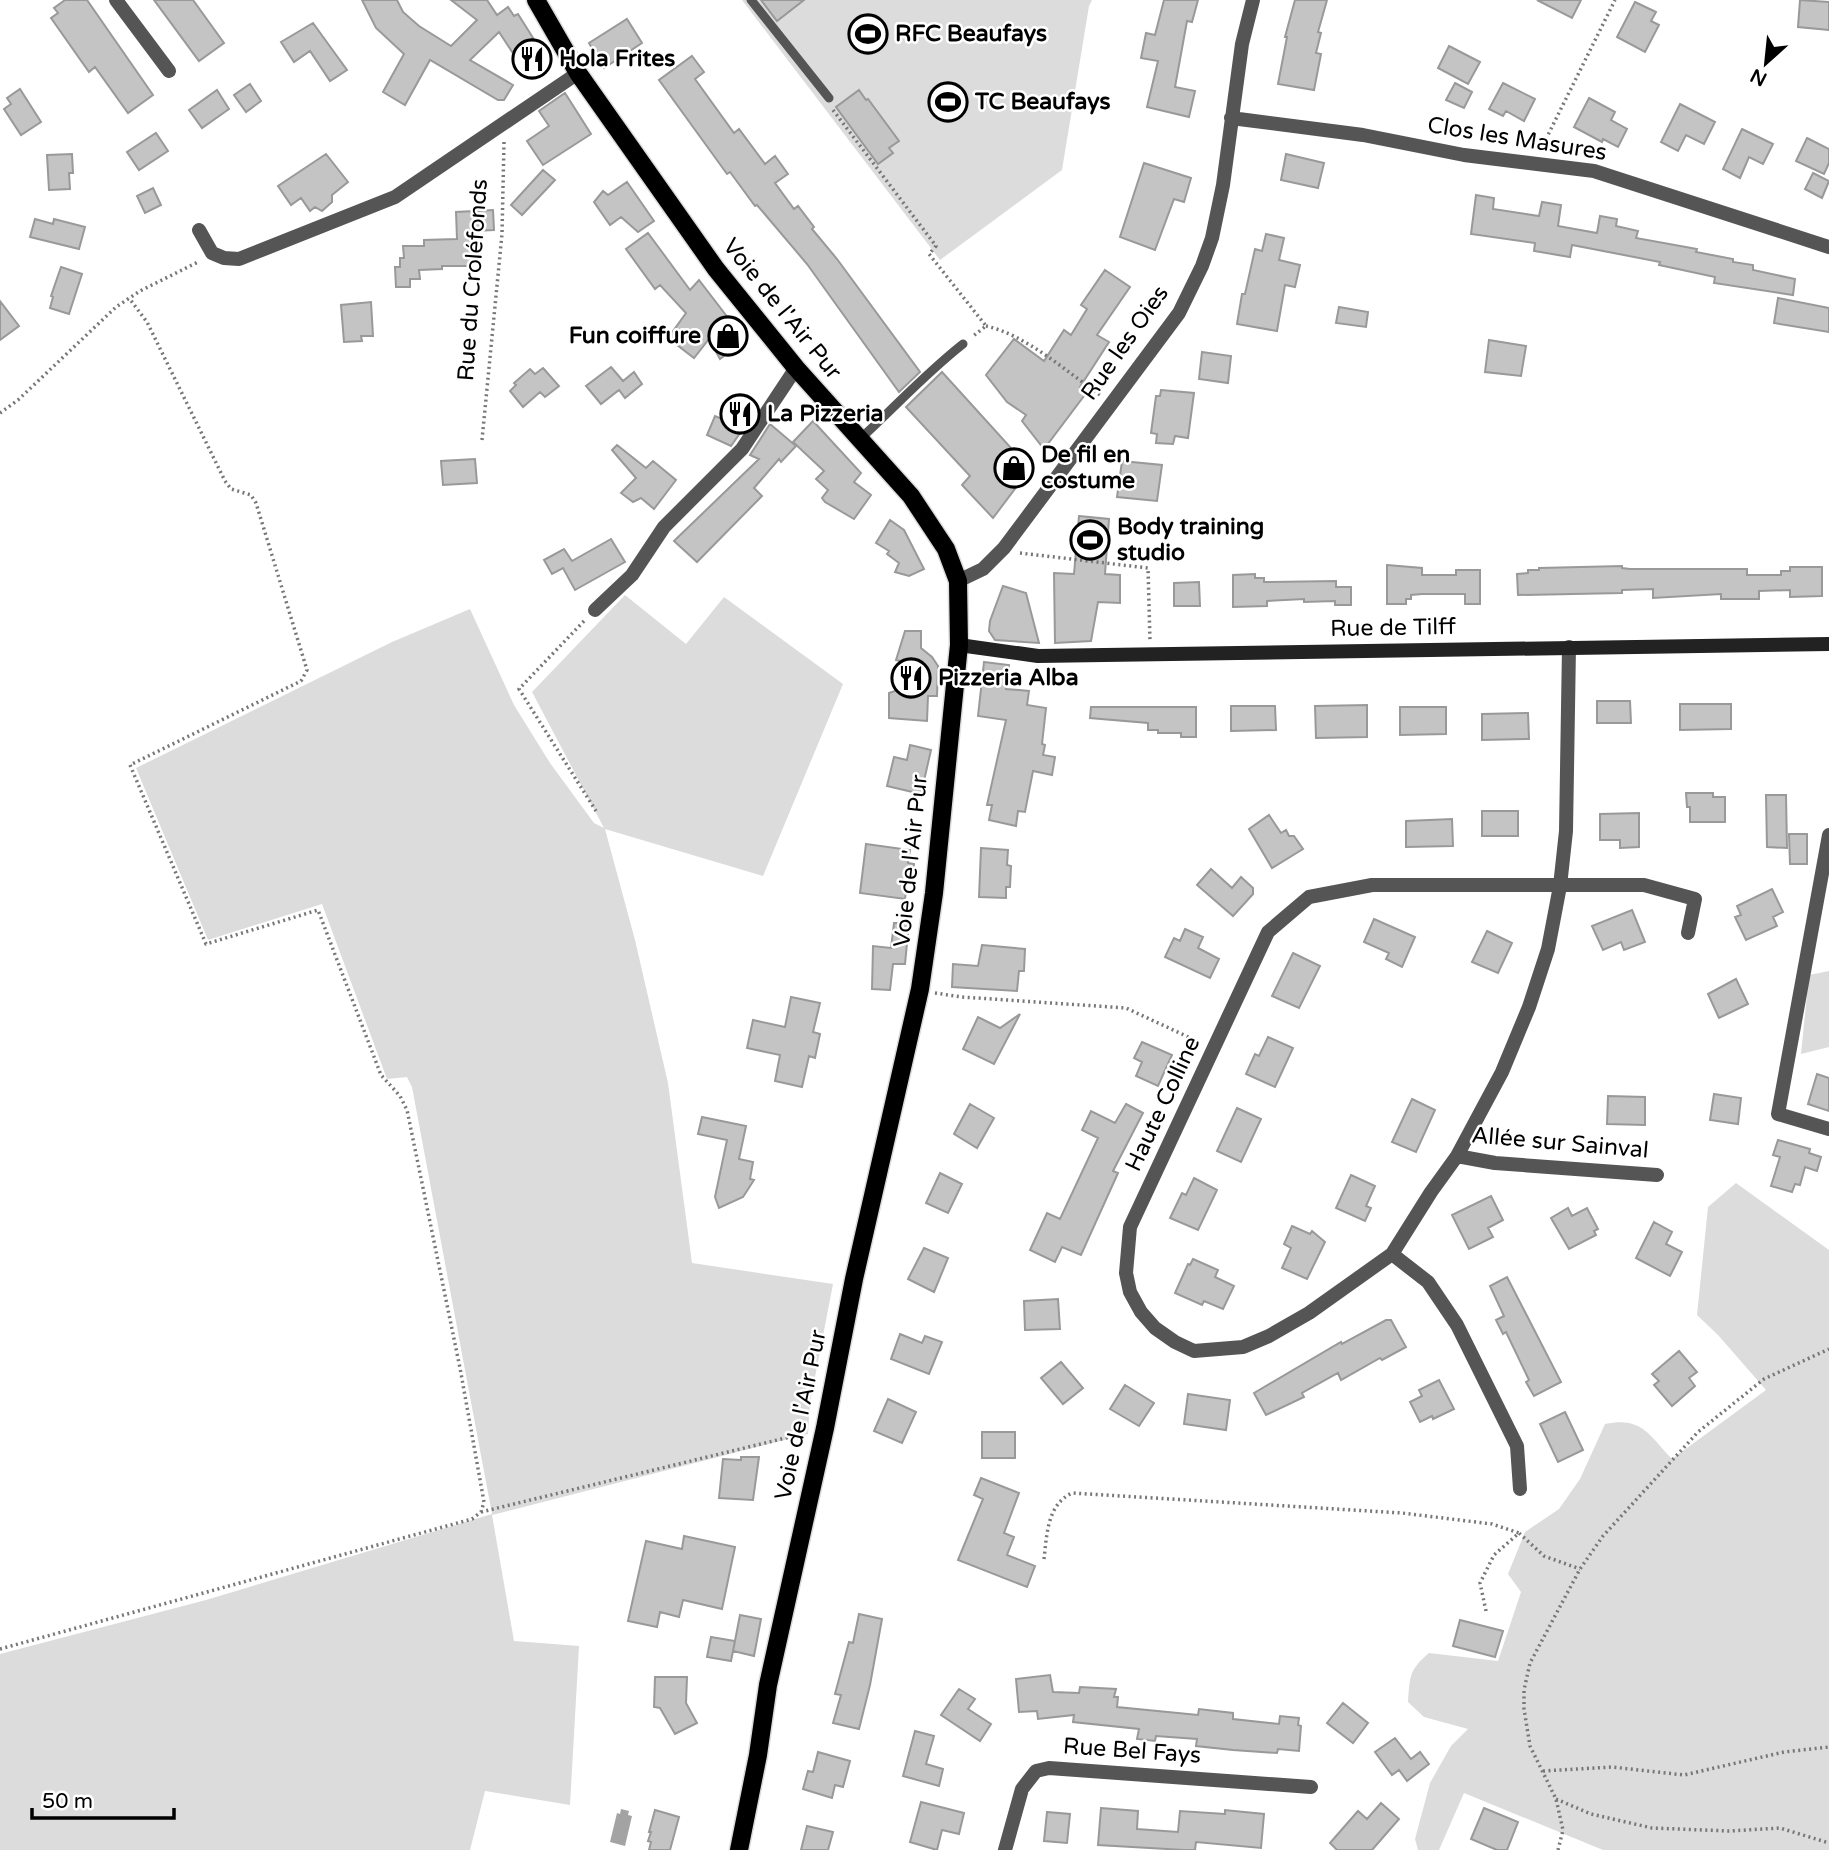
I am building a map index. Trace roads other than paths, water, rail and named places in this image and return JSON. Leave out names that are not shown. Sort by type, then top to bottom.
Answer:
[{"type":"main road","name":"Voie de l'Air Pur","points":[[536,0],[578,74],[716,269],[796,368],[911,496],[946,549],[958,581],[959,645],[934,893],[920,989],[853,1279],[825,1428],[768,1685],[758,1755],[739,1850]]},
{"type":"main road","name":"Rue de Tilff","points":[[959,645],[1038,656],[1829,644]]},
{"type":"street","points":[[116,0],[169,71]]},
{"type":"street","name":"Rue les Oies","points":[[958,581],[983,569],[1004,548],[1179,313],[1202,266],[1212,238],[1223,185],[1242,44],[1253,0]]},
{"type":"street","name":"Rue du Croléfonds","points":[[199,230],[212,253],[224,258],[239,259],[395,197],[578,74]]},
{"type":"street","name":"Clos les Masures","points":[[1231,118],[1363,135],[1464,155],[1594,171],[1829,247]]},
{"type":"street","points":[[595,610],[632,575],[664,527],[742,449],[796,368]]},
{"type":"street","name":"Allée sur Sainval","points":[[1392,1254],[1457,1156],[1502,1072],[1529,1007],[1548,949],[1560,886],[1566,831],[1569,648]]},
{"type":"street","points":[[1829,835],[1778,1114],[1829,1129]]},
{"type":"street","name":"Haute Colline","points":[[1392,1254],[1309,1313],[1269,1336],[1242,1347],[1218,1351],[1194,1351],[1165,1335],[1141,1312],[1130,1292],[1126,1273],[1130,1227],[1268,932],[1309,897],[1372,885],[1560,886]]},
{"type":"street","points":[[1560,886],[1644,885],[1695,899],[1688,933]]},
{"type":"street","name":"Allée sur Sainval","points":[[1457,1156],[1495,1163],[1657,1175]]},
{"type":"street","points":[[1392,1254],[1428,1282],[1457,1325],[1517,1446],[1520,1489]]},
{"type":"street","name":"Rue Bel Fays","points":[[1005,1850],[1022,1789],[1036,1771],[1049,1768],[1311,1787]]},
{"type":"lane","points":[[751,0],[829,98]]},
{"type":"lane","points":[[860,439],[900,404],[934,367],[963,344]]},
{"type":"place","name":"RFC Beaufays","points":[[868,34]]},
{"type":"place","name":"Hola Frites","points":[[532,59]]},
{"type":"place","name":"TC Beaufays","points":[[948,102]]},
{"type":"place","name":"Fun coiffure","points":[[728,336]]},
{"type":"place","name":"La Pizzeria","points":[[740,414]]},
{"type":"place","name":"De fil en costume","points":[[1014,468]]},
{"type":"place","name":"Body training studio","points":[[1090,540]]},
{"type":"place","name":"Pizzeria Alba","points":[[911,678]]}]
